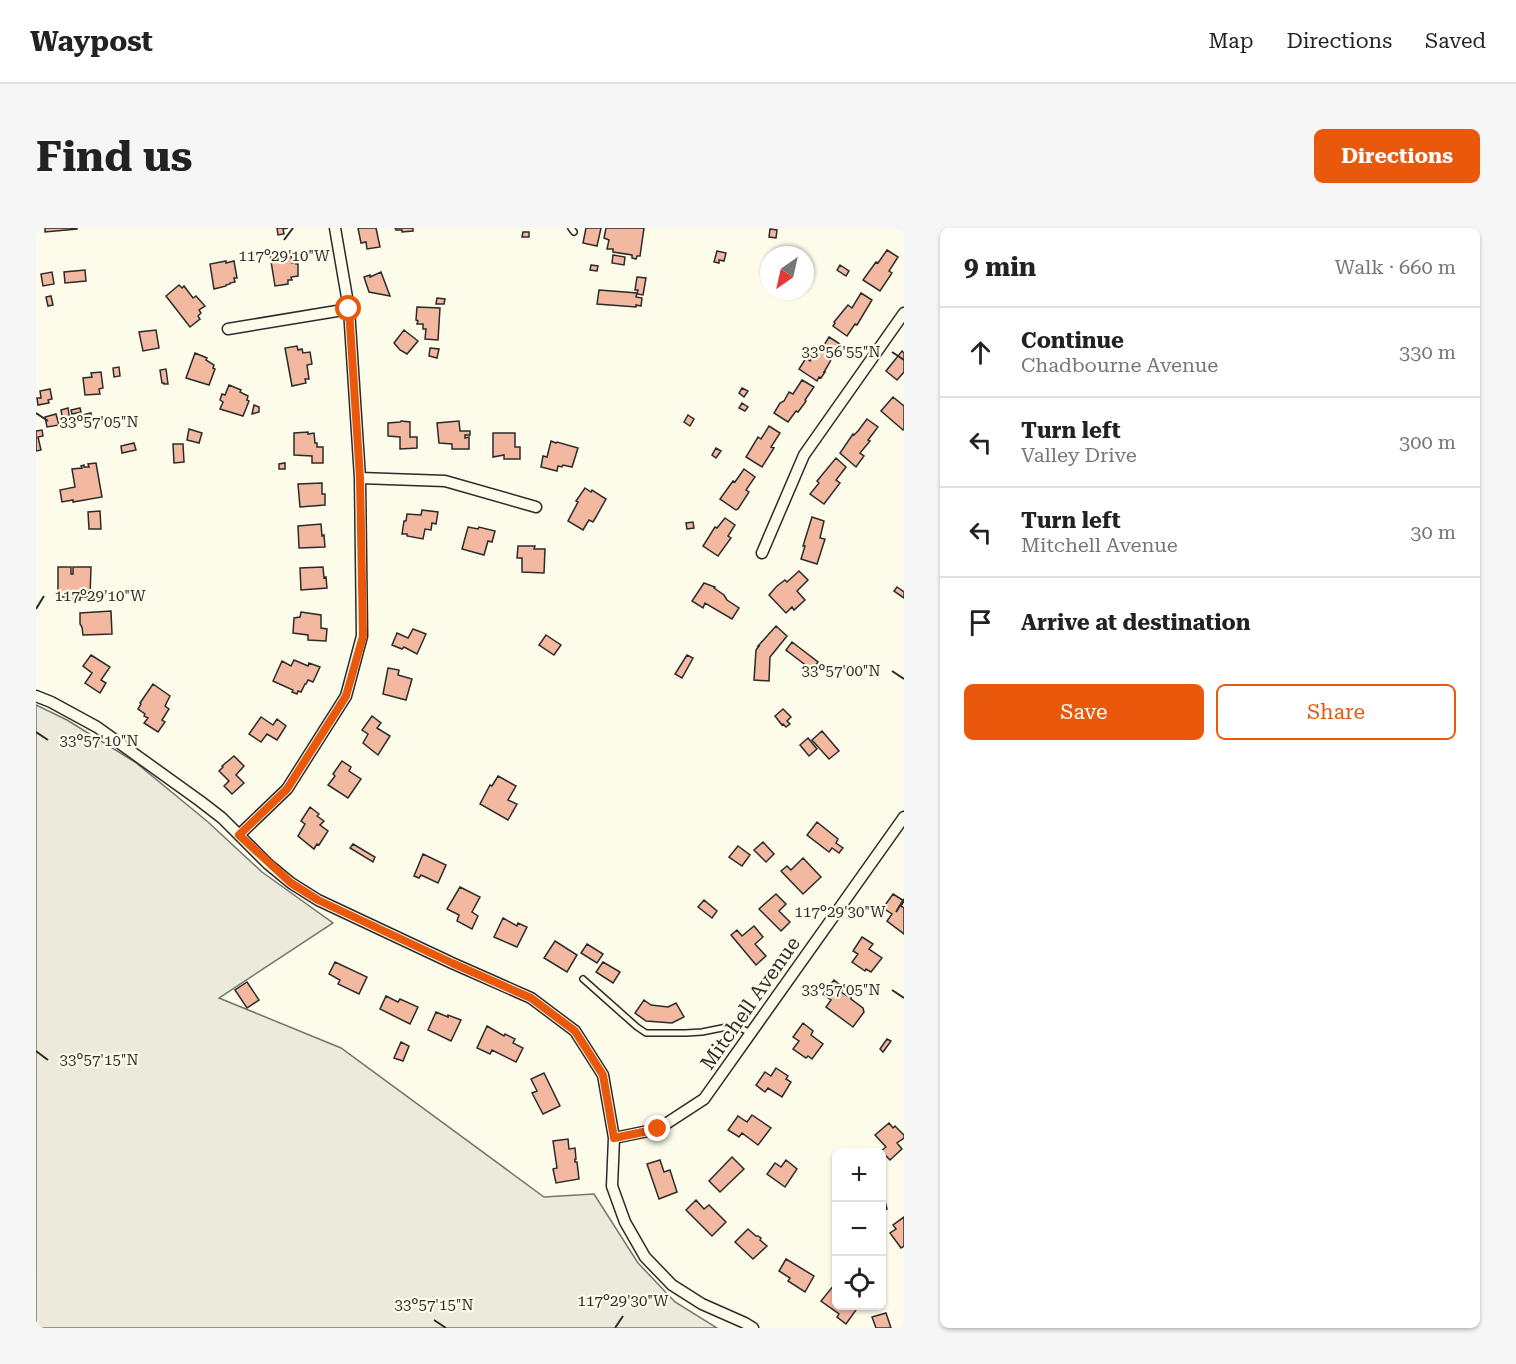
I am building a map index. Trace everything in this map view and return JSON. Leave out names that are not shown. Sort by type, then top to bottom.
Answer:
[{"type":"street","points":[[239,835],[287,789],[346,696],[363,636],[360,478],[349,309],[335,228]]},
{"type":"street","points":[[228,329],[349,309]]},
{"type":"street","points":[[762,553],[804,455],[904,313]]},
{"type":"street","points":[[360,478],[445,482],[536,507]]},
{"type":"street","points":[[36,696],[97,727],[200,801],[222,818],[291,883],[318,900],[531,998],[575,1031],[603,1075],[614,1138],[612,1186],[625,1222],[645,1257],[672,1285],[702,1304],[753,1328]]},
{"type":"street","name":"Mitchell Avenue","points":[[614,1138],[658,1129],[704,1099],[904,817]]},
{"type":"lane","points":[[583,979],[646,1033],[702,1032],[738,1027],[751,1033]]},
{"type":"shaded area","points":[[36,705],[67,720],[135,762],[208,822],[262,872],[333,923],[219,998],[341,1048],[544,1197],[594,1194],[638,1263],[675,1302],[717,1328],[36,1328]]},
{"type":"building","points":[[45,228],[77,228],[77,229],[45,232]]},
{"type":"building","points":[[277,228],[288,228],[283,229],[284,234],[278,235]]},
{"type":"building","points":[[358,228],[376,228],[380,247],[367,249],[366,242],[361,243]]},
{"type":"building","points":[[395,228],[413,228],[413,231],[402,232]]},
{"type":"building","points":[[586,228],[601,228],[597,246],[583,243]]},
{"type":"building","points":[[606,228],[644,228],[640,256],[636,259],[632,258],[632,255],[607,249],[609,240],[604,238]]},
{"type":"building","points":[[770,229],[777,230],[776,238],[769,237]]},
{"type":"building","points":[[523,232],[529,232],[529,237],[522,237]]},
{"type":"building","points":[[887,250],[898,257],[889,271],[892,273],[880,291],[863,280]]},
{"type":"building","points":[[717,251],[726,253],[724,261],[714,262]]},
{"type":"building","points":[[280,253],[281,257],[291,255],[292,263],[298,264],[298,276],[291,277],[292,280],[288,280],[288,284],[275,286],[270,255]]},
{"type":"building","points":[[613,255],[625,257],[624,265],[612,263]]},
{"type":"building","points":[[226,261],[226,263],[234,261],[237,278],[234,278],[235,282],[214,289],[210,264]]},
{"type":"building","points":[[591,265],[598,266],[597,271],[590,270]]},
{"type":"building","points":[[840,265],[849,271],[846,276],[837,270]]},
{"type":"building","points":[[85,270],[86,281],[65,283],[64,272]]},
{"type":"building","points":[[52,272],[54,284],[43,286],[41,274]]},
{"type":"building","points":[[381,272],[390,296],[369,292],[364,277]]},
{"type":"building","points":[[637,277],[646,278],[643,295],[637,294],[638,290],[635,290]]},
{"type":"building","points":[[179,285],[182,288],[184,286],[193,298],[196,296],[205,306],[199,310],[200,319],[190,327],[166,296]]},
{"type":"building","points":[[599,290],[637,293],[636,297],[642,298],[641,306],[597,304]]},
{"type":"building","points":[[861,293],[872,300],[857,325],[855,324],[847,336],[833,326],[834,322],[848,305],[852,308]]},
{"type":"building","points":[[51,296],[53,305],[48,306],[46,297]]},
{"type":"building","points":[[437,298],[445,299],[444,304],[436,304]]},
{"type":"building","points":[[417,307],[440,308],[438,340],[425,339],[426,329],[423,329],[423,324],[417,324],[416,320]]},
{"type":"building","points":[[156,330],[159,348],[143,351],[139,332]]},
{"type":"building","points":[[404,330],[418,341],[407,354],[394,343]]},
{"type":"building","points":[[829,337],[840,344],[825,372],[817,381],[799,369],[806,358],[810,361],[819,349],[821,350]]},
{"type":"building","points":[[297,346],[298,350],[302,349],[303,353],[310,352],[312,364],[307,365],[309,379],[305,379],[306,383],[292,386],[285,348]]},
{"type":"building","points":[[430,348],[439,349],[437,358],[429,356]]},
{"type":"building","points":[[902,351],[904,353],[904,372],[897,380],[886,371]]},
{"type":"building","points":[[195,353],[207,358],[206,360],[214,365],[215,369],[209,385],[186,378]]},
{"type":"building","points":[[119,367],[120,376],[114,377],[113,368]]},
{"type":"building","points":[[166,369],[168,384],[164,384],[160,370]]},
{"type":"building","points":[[101,372],[103,388],[99,389],[100,394],[85,395],[83,378],[92,377],[91,373]]},
{"type":"building","points":[[802,380],[814,387],[804,404],[788,422],[774,413],[789,392],[793,394]]},
{"type":"building","points":[[229,385],[248,396],[249,401],[243,416],[220,409],[223,402],[220,400],[222,394],[225,395]]},
{"type":"building","points":[[742,388],[748,391],[744,397],[739,393]]},
{"type":"building","points":[[50,389],[52,399],[48,400],[49,403],[38,405],[37,398],[41,398],[40,391]]},
{"type":"building","points":[[893,397],[904,406],[903,430],[881,411]]},
{"type":"building","points":[[742,403],[748,407],[745,411],[739,408]]},
{"type":"building","points":[[254,405],[259,407],[259,412],[252,414]]},
{"type":"building","points":[[68,408],[71,427],[64,428],[61,410]]},
{"type":"building","points":[[80,408],[81,412],[72,414],[71,410]]},
{"type":"building","points":[[91,413],[92,419],[72,423],[70,418]]},
{"type":"building","points":[[56,414],[59,425],[47,427],[45,417]]},
{"type":"building","points":[[688,415],[694,419],[690,426],[684,422]]},
{"type":"building","points":[[867,419],[878,427],[860,453],[864,456],[856,467],[840,453]]},
{"type":"building","points":[[459,421],[460,431],[470,431],[470,435],[465,435],[465,438],[469,437],[469,449],[452,449],[452,444],[439,443],[437,423]]},
{"type":"building","points":[[410,422],[410,437],[417,437],[417,448],[400,449],[400,437],[388,436],[388,423]]},
{"type":"building","points":[[769,426],[780,433],[762,467],[746,457],[758,437],[761,439]]},
{"type":"building","points":[[189,429],[202,433],[199,443],[187,440]]},
{"type":"building","points":[[42,430],[43,436],[38,437],[41,450],[36,451],[36,431]]},
{"type":"building","points":[[308,432],[308,434],[314,433],[317,447],[323,447],[323,463],[312,463],[312,456],[294,455],[294,433]]},
{"type":"building","points":[[493,433],[515,433],[515,447],[520,447],[520,459],[504,459],[504,455],[493,457]]},
{"type":"building","points":[[551,441],[578,448],[572,467],[558,466],[557,471],[541,467],[543,456],[547,457]]},
{"type":"building","points":[[134,443],[136,450],[122,453],[121,446]]},
{"type":"building","points":[[173,444],[183,444],[184,462],[174,463]]},
{"type":"building","points":[[716,448],[721,451],[716,458],[712,455]]},
{"type":"building","points":[[836,458],[846,467],[836,480],[840,483],[824,504],[810,494],[819,483],[817,481]]},
{"type":"building","points":[[96,463],[102,497],[62,502],[60,490],[75,487],[72,469],[82,468],[81,466],[84,465],[84,467],[89,467],[88,464]]},
{"type":"building","points":[[285,463],[285,469],[279,469],[279,464]]},
{"type":"building","points":[[744,469],[755,477],[746,490],[749,492],[736,510],[720,499]]},
{"type":"building","points":[[322,483],[325,505],[300,507],[298,484]]},
{"type":"building","points":[[585,488],[606,499],[593,522],[589,520],[583,530],[568,521],[578,502],[576,501]]},
{"type":"building","points":[[422,510],[438,512],[436,524],[432,523],[431,530],[425,529],[423,539],[402,534],[407,514],[421,515]]},
{"type":"building","points":[[100,511],[101,529],[89,529],[88,512]]},
{"type":"building","points":[[812,517],[824,521],[820,538],[825,539],[817,564],[801,559]]},
{"type":"building","points":[[725,518],[735,525],[728,536],[731,538],[718,556],[703,546],[715,527],[717,528]]},
{"type":"building","points":[[693,522],[694,528],[687,529],[686,523]]},
{"type":"building","points":[[321,524],[325,547],[299,548],[298,526]]},
{"type":"building","points":[[468,527],[495,531],[492,542],[488,541],[484,555],[462,549]]},
{"type":"building","points":[[518,546],[535,546],[534,549],[545,549],[544,573],[522,572],[522,558],[517,558]]},
{"type":"building","points":[[58,567],[71,567],[71,574],[73,574],[73,567],[91,567],[90,597],[69,600],[69,597],[58,597]]},
{"type":"building","points":[[323,567],[327,588],[301,590],[300,568]]},
{"type":"building","points":[[799,571],[808,580],[797,591],[805,600],[794,610],[792,607],[786,613],[769,595],[777,586],[785,580],[787,582]]},
{"type":"building","points":[[704,583],[715,587],[727,600],[739,608],[732,619],[705,603],[703,608],[692,601]]},
{"type":"building","points":[[897,587],[904,592],[904,598],[894,591]]},
{"type":"building","points":[[111,611],[112,634],[83,635],[80,613]]},
{"type":"building","points":[[301,612],[321,615],[321,628],[327,629],[326,641],[308,640],[308,635],[293,633],[294,618],[300,617]]},
{"type":"building","points":[[776,626],[787,636],[770,657],[769,681],[754,680],[756,650]]},
{"type":"building","points":[[413,629],[426,634],[417,654],[404,647],[402,649],[392,645],[397,633],[408,638]]},
{"type":"building","points":[[546,635],[561,645],[554,655],[539,645]]},
{"type":"building","points":[[792,642],[818,662],[812,670],[786,650]]},
{"type":"building","points":[[91,655],[110,667],[101,680],[106,683],[100,693],[85,683],[92,673],[83,666]]},
{"type":"building","points":[[687,655],[693,658],[682,678],[675,674]]},
{"type":"building","points":[[294,660],[308,666],[309,663],[320,667],[313,682],[308,680],[301,692],[298,691],[297,694],[273,681],[282,661],[291,666]]},
{"type":"building","points":[[388,668],[399,670],[398,675],[412,679],[406,700],[383,694]]},
{"type":"building","points":[[153,684],[170,696],[165,706],[169,709],[162,720],[165,722],[158,732],[144,723],[148,718],[138,709]]},
{"type":"building","points":[[783,709],[791,717],[787,721],[790,724],[786,727],[775,716]]},
{"type":"building","points":[[372,716],[381,723],[377,728],[390,736],[378,755],[363,743],[368,734],[362,730]]},
{"type":"building","points":[[261,717],[273,725],[277,719],[286,726],[277,740],[267,734],[261,742],[249,734]]},
{"type":"building","points":[[822,731],[839,751],[829,759],[812,740]]},
{"type":"building","points":[[808,738],[817,749],[809,756],[800,745]]},
{"type":"building","points":[[234,756],[244,766],[236,775],[244,783],[232,794],[224,786],[229,781],[219,771]]},
{"type":"building","points":[[342,761],[351,767],[349,771],[361,779],[348,798],[328,785]]},
{"type":"building","points":[[498,776],[516,786],[508,800],[517,804],[508,820],[480,804],[490,785],[492,786]]},
{"type":"building","points":[[310,807],[319,814],[317,816],[324,821],[320,825],[328,831],[314,849],[298,836],[305,824],[301,821]]},
{"type":"building","points":[[817,822],[838,839],[836,843],[843,848],[839,853],[832,848],[829,852],[807,835]]},
{"type":"building","points":[[763,842],[774,854],[766,862],[754,850]]},
{"type":"building","points":[[353,844],[375,857],[373,862],[350,848]]},
{"type":"building","points":[[738,846],[750,855],[742,866],[729,857]]},
{"type":"building","points":[[423,854],[446,865],[438,883],[421,875],[419,878],[414,876]]},
{"type":"building","points":[[803,858],[821,877],[803,894],[781,871],[787,866],[791,870]]},
{"type":"building","points":[[460,887],[480,897],[472,912],[478,916],[472,929],[457,921],[459,915],[447,909]]},
{"type":"building","points":[[776,894],[786,904],[779,911],[790,922],[781,931],[759,909]]},
{"type":"building","points":[[893,894],[904,901],[901,906],[904,908],[904,934],[887,921],[892,914],[883,908]]},
{"type":"building","points":[[704,900],[717,911],[712,918],[698,907]]},
{"type":"building","points":[[503,918],[517,926],[518,923],[527,927],[517,947],[494,937]]},
{"type":"building","points":[[754,926],[763,937],[755,944],[766,956],[756,965],[731,935],[737,930],[742,936]]},
{"type":"building","points":[[862,937],[873,944],[869,949],[882,958],[871,972],[866,969],[865,971],[852,962],[858,954],[853,951]]},
{"type":"building","points":[[555,941],[577,955],[567,972],[544,958]]},
{"type":"building","points":[[587,944],[603,954],[597,963],[581,953]]},
{"type":"building","points":[[335,962],[367,977],[359,994],[338,984],[340,980],[329,974]]},
{"type":"building","points":[[603,962],[620,972],[613,983],[596,972]]},
{"type":"building","points":[[834,980],[844,988],[841,992],[849,995],[863,1008],[864,1012],[853,1027],[826,1007],[831,1000],[823,994]]},
{"type":"building","points":[[247,982],[259,1000],[247,1008],[235,990]]},
{"type":"building","points":[[386,996],[418,1007],[410,1024],[380,1009]]},
{"type":"building","points":[[644,1000],[651,1005],[668,1007],[676,1003],[684,1017],[672,1023],[646,1021],[635,1013]]},
{"type":"building","points":[[436,1012],[461,1020],[451,1041],[428,1030]]},
{"type":"building","points":[[803,1023],[813,1031],[811,1035],[823,1044],[812,1059],[808,1056],[806,1058],[793,1049],[799,1041],[793,1037]]},
{"type":"building","points":[[487,1026],[504,1036],[505,1034],[515,1039],[513,1043],[523,1048],[516,1062],[492,1050],[490,1054],[477,1048]]},
{"type":"building","points":[[887,1039],[891,1041],[883,1052],[880,1049]]},
{"type":"building","points":[[401,1042],[409,1046],[403,1061],[394,1058]]},
{"type":"building","points":[[776,1068],[788,1076],[786,1079],[791,1082],[782,1097],[768,1088],[765,1092],[756,1085],[765,1072],[771,1076]]},
{"type":"building","points":[[544,1073],[560,1106],[543,1114],[532,1093],[537,1091],[531,1079]]},
{"type":"building","points":[[752,1115],[771,1128],[758,1145],[742,1133],[739,1137],[728,1130],[738,1116],[747,1122]]},
{"type":"building","points":[[889,1123],[893,1128],[895,1126],[904,1135],[904,1138],[897,1143],[902,1149],[890,1160],[886,1156],[886,1147],[875,1135]]},
{"type":"building","points":[[568,1139],[569,1149],[575,1148],[579,1179],[556,1183],[553,1169],[557,1168],[553,1141]]},
{"type":"building","points":[[732,1157],[744,1169],[720,1192],[709,1181]]},
{"type":"building","points":[[660,1160],[664,1172],[670,1170],[677,1192],[659,1199],[647,1164]]},
{"type":"building","points":[[786,1160],[797,1169],[785,1187],[767,1174],[775,1163],[781,1167]]},
{"type":"building","points":[[696,1200],[704,1209],[709,1205],[726,1222],[712,1236],[686,1210]]},
{"type":"building","points":[[904,1217],[904,1246],[901,1248],[890,1233],[896,1229],[893,1225]]},
{"type":"building","points":[[748,1229],[761,1238],[760,1240],[767,1246],[753,1259],[735,1242]]},
{"type":"building","points":[[786,1259],[814,1276],[805,1292],[788,1281],[790,1278],[779,1271]]},
{"type":"building","points":[[832,1287],[832,1309],[821,1301]]},
{"type":"building","points":[[833,1310],[856,1310],[846,1324],[837,1317],[839,1314]]},
{"type":"building","points":[[886,1313],[891,1328],[876,1328],[872,1317]]},
{"type":"route","points":[[349,309],[360,478],[363,636],[346,696],[287,789],[239,835],[291,883],[318,900],[531,998],[575,1031],[603,1075],[614,1138],[658,1129]]}]
